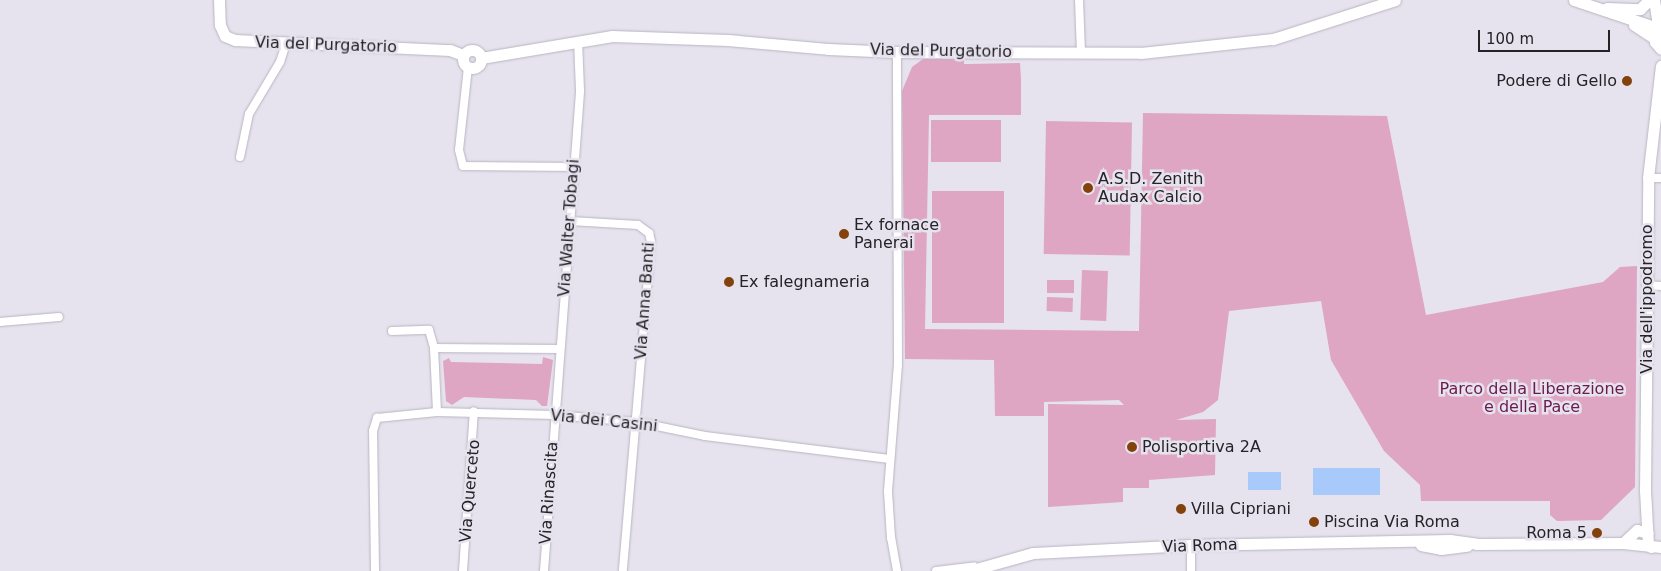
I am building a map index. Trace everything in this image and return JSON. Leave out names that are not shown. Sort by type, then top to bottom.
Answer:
[{"type":"street","name":"Via del Purgatorio","points":[[219,0],[220,25],[224,36],[245,42],[450,50],[463,55]]},
{"type":"street","points":[[1079,0],[1081,53]]},
{"type":"street","name":"Via del Purgatorio","points":[[481,58],[612,36],[689,38],[898,52],[1141,53],[1272,39],[1395,0]]},
{"type":"street","points":[[1574,0],[1624,19],[1658,29]]},
{"type":"street","points":[[1596,7],[1636,10],[1646,7],[1649,0]]},
{"type":"street","points":[[1654,0],[1661,49]]},
{"type":"street","points":[[1659,0],[1661,5]]},
{"type":"street","name":"Via Walter Tobagi","points":[[555,415],[580,90],[578,42]]},
{"type":"street","points":[[240,157],[249,114],[280,62],[286,44]]},
{"type":"street","points":[[468,67],[477,67],[481,58],[475,50],[466,51],[463,55],[468,67],[459,150],[463,166],[574,167]]},
{"type":"street","points":[[897,571],[890,528],[890,458],[898,365],[898,52]]},
{"type":"street","name":"Via dell'ippodromo","points":[[1643,542],[1646,490],[1648,178],[1661,66]]},
{"type":"street","points":[[1648,178],[1661,178]]},
{"type":"street","name":"Via Anna Banti","points":[[570,221],[638,225],[649,233],[637,422]]},
{"type":"street","points":[[1646,286],[1661,286]]},
{"type":"street","points":[[0,322],[59,317]]},
{"type":"street","points":[[392,331],[430,330],[434,348],[436,412]]},
{"type":"street","points":[[434,348],[560,349]]},
{"type":"street","name":"Via dei Casini","points":[[376,571],[373,431],[377,418],[436,412],[555,415],[637,422],[705,436],[890,458]]},
{"type":"street","name":"Via Querceto","points":[[463,571],[474,412]]},
{"type":"street","name":"Via Rinascita","points":[[544,571],[555,415]]},
{"type":"street","points":[[623,571],[637,422]]},
{"type":"street","name":"Via Roma","points":[[936,571],[984,565],[1033,553],[1191,545],[1418,543],[1427,548],[1441,549],[1477,544],[1643,542]]},
{"type":"street","points":[[1191,545],[1191,571]]},
{"type":"street","name":"Via Roma","points":[[969,571],[984,565]]},
{"type":"green space","name":"Parco della Liberazione e della Pace","points":[[923,59],[964,59],[964,64],[1020,63],[1021,79],[1021,115],[929,115],[925,329],[1139,331],[1143,113],[1387,116],[1426,315],[1603,282],[1620,267],[1637,266],[1635,487],[1601,520],[1557,521],[1550,515],[1550,501],[1421,501],[1420,485],[1384,451],[1331,360],[1321,301],[1229,311],[1218,400],[1203,412],[1176,420],[1216,419],[1215,475],[1149,480],[1149,488],[1123,488],[1123,502],[1048,507],[1048,404],[1124,405],[1119,400],[1044,402],[1044,416],[995,416],[994,360],[905,359],[902,91],[912,67]]},
{"type":"green space","points":[[931,120],[1001,120],[1001,162],[931,162]]},
{"type":"green space","name":"A.S.D. Zenith Audax Calcio","points":[[1046,121],[1132,123],[1130,255],[1044,254]]},
{"type":"green space","points":[[932,191],[1004,191],[1004,323],[932,323]]},
{"type":"green space","points":[[1082,270],[1108,271],[1106,321],[1080,320]]},
{"type":"green space","points":[[1047,280],[1074,280],[1074,293],[1047,293]]},
{"type":"green space","points":[[1047,297],[1073,298],[1072,312],[1047,311]]},
{"type":"green space","points":[[543,357],[553,360],[547,406],[542,406],[536,400],[464,397],[452,405],[446,401],[443,361],[449,358],[451,362],[542,364]]},
{"type":"water","points":[[1313,468],[1380,468],[1380,495],[1313,495]]},
{"type":"water","points":[[1248,472],[1281,472],[1281,490],[1248,490]]},
{"type":"place","name":"Podere di Gello","points":[[1627,81]]},
{"type":"place","name":"A.S.D. Zenith Audax Calcio","points":[[1088,188]]},
{"type":"place","name":"Ex fornace Panerai","points":[[844,234]]},
{"type":"place","name":"Ex falegnameria","points":[[729,282]]},
{"type":"place","name":"Polisportiva 2A","points":[[1132,447]]},
{"type":"place","name":"Villa Cipriani","points":[[1181,509]]},
{"type":"place","name":"Piscina Via Roma","points":[[1314,522]]},
{"type":"place","name":"Roma 5","points":[[1597,533]]}]
